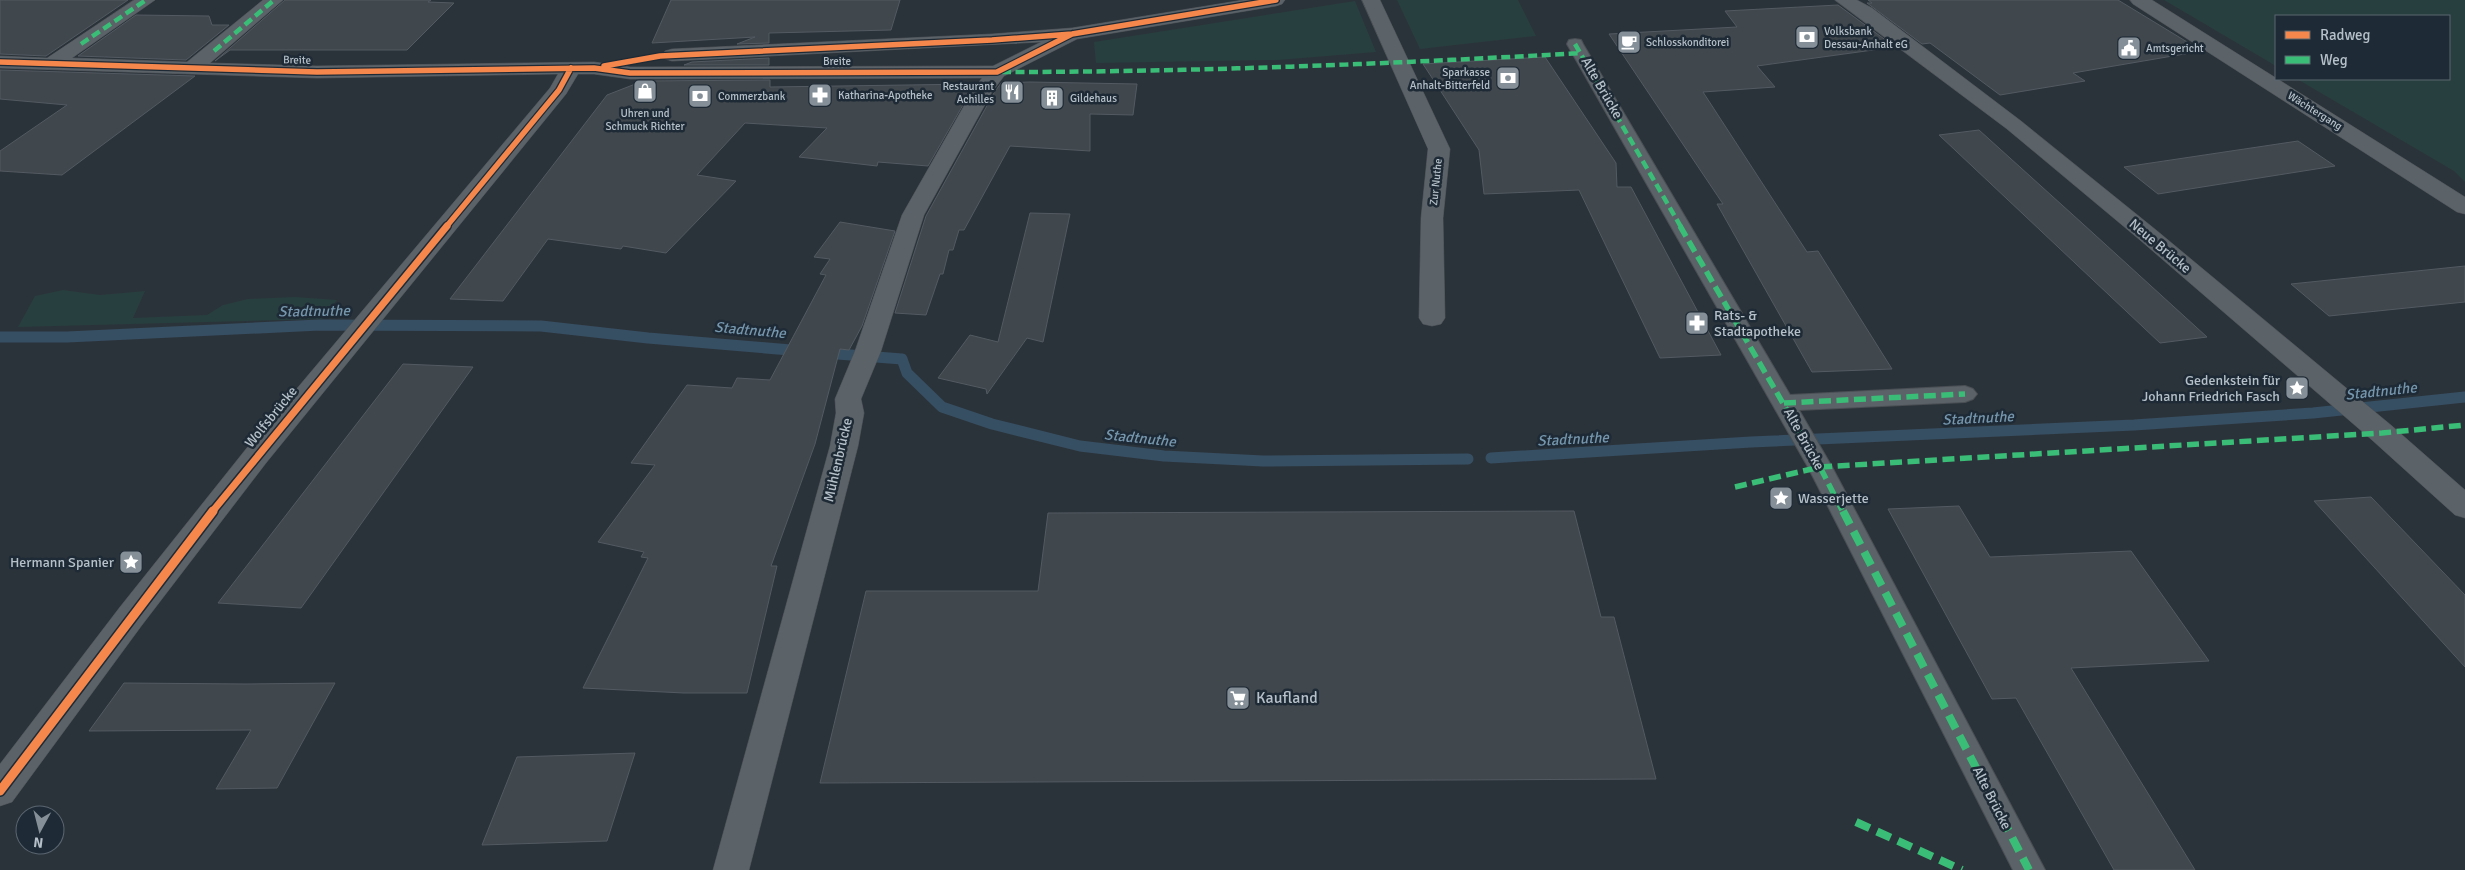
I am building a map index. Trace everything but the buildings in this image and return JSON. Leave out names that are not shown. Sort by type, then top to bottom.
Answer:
[{"type":"street","points":[[51,64],[146,0]]},
{"type":"street","points":[[190,69],[274,0]]},
{"type":"street","name":"Breite","points":[[594,68],[660,56],[992,40],[1072,34],[1276,0]]},
{"type":"street","name":"Zur Nuthe","points":[[1371,0],[1439,149],[1432,218],[1432,318]]},
{"type":"street","name":"Neue Brücke","points":[[1844,0],[1865,12],[2014,125],[2376,428],[2465,507]]},
{"type":"street","name":"Wächtergang","points":[[2139,0],[2465,207]]},
{"type":"street","name":"Breite","points":[[0,62],[326,72],[571,68],[594,68],[630,73],[997,72],[1072,34]]},
{"type":"street","name":"Alte Brücke","points":[[1576,44],[1784,403],[2029,870]]},
{"type":"street","name":"Wolfsbrücke","points":[[0,791],[131,616],[342,349],[558,90],[571,68]]},
{"type":"street","name":"Mühlenbrücke","points":[[731,870],[841,455],[850,414],[848,399],[856,375],[868,351],[913,214],[983,90],[997,72]]},
{"type":"street","points":[[1784,403],[1965,394]]},
{"type":"green space","points":[[1397,0],[1518,0],[1536,36],[1420,49]]},
{"type":"green space","points":[[2164,0],[2465,0],[2465,182],[2454,171],[2299,80],[2450,80],[2450,15],[2275,15],[2275,65]]},
{"type":"green space","points":[[1355,1],[1376,52],[1278,60],[1096,63],[1094,42]]},
{"type":"green space","points":[[63,290],[100,295],[145,291],[133,318],[207,315],[223,305],[248,299],[295,297],[337,300],[323,319],[18,327],[35,296]]},
{"type":"waterway","name":"Stadtnuthe","points":[[0,337],[67,337],[320,325],[541,326],[648,338],[802,351]]},
{"type":"waterway","name":"Stadtnuthe","points":[[825,353],[902,359],[907,373],[942,407],[992,424],[1080,446],[1164,456],[1263,461],[1468,459]]},
{"type":"waterway","name":"Stadtnuthe","points":[[1491,458],[1751,442],[2134,425],[2313,413],[2465,397]]},
{"type":"marked path","points":[[81,44],[146,0]]},
{"type":"marked path","points":[[214,51],[274,0]]},
{"type":"marked path","points":[[1575,44],[1820,467],[2029,870]]},
{"type":"marked path","points":[[1002,72],[1128,72],[1400,63],[1581,53]]},
{"type":"marked path","points":[[1784,403],[1965,394]]},
{"type":"marked path","points":[[1735,487],[1820,467],[2382,433],[2465,425]]},
{"type":"marked path","points":[[1856,822],[1962,870]]},
{"type":"cycle path","points":[[604,66],[660,56],[992,40],[1072,34],[1276,0]]},
{"type":"cycle path","points":[[0,62],[317,72],[594,68],[630,73],[997,72],[1072,34]]},
{"type":"cycle path","points":[[0,791],[131,616],[256,456],[559,90],[571,68]]},
{"type":"place","name":"Volksbank Dessau-Anhalt eG","points":[[1807,37]]},
{"type":"place","name":"Schlosskonditorei","points":[[1629,42]]},
{"type":"place","name":"Amtsgericht","points":[[2129,48]]},
{"type":"place","name":"Sparkasse Anhalt-Bitterfeld","points":[[1508,78]]},
{"type":"place","name":"Uhren und Schmuck Richter","points":[[645,91]]},
{"type":"place","name":"Restaurant Achilles","points":[[1012,92]]},
{"type":"place","name":"Katharina-Apotheke","points":[[820,95]]},
{"type":"place","name":"Commerzbank","points":[[700,96]]},
{"type":"place","name":"Gildehaus","points":[[1052,98]]},
{"type":"place","name":"Rats- & Stadtapotheke","points":[[1697,323]]},
{"type":"place","name":"Gedenkstein für Johann Friedrich Fasch","points":[[2297,388]]},
{"type":"place","name":"Wasserjette","points":[[1781,498]]},
{"type":"place","name":"Hermann Spanier","points":[[131,562]]},
{"type":"place","name":"Kaufland","points":[[1238,698]]}]
